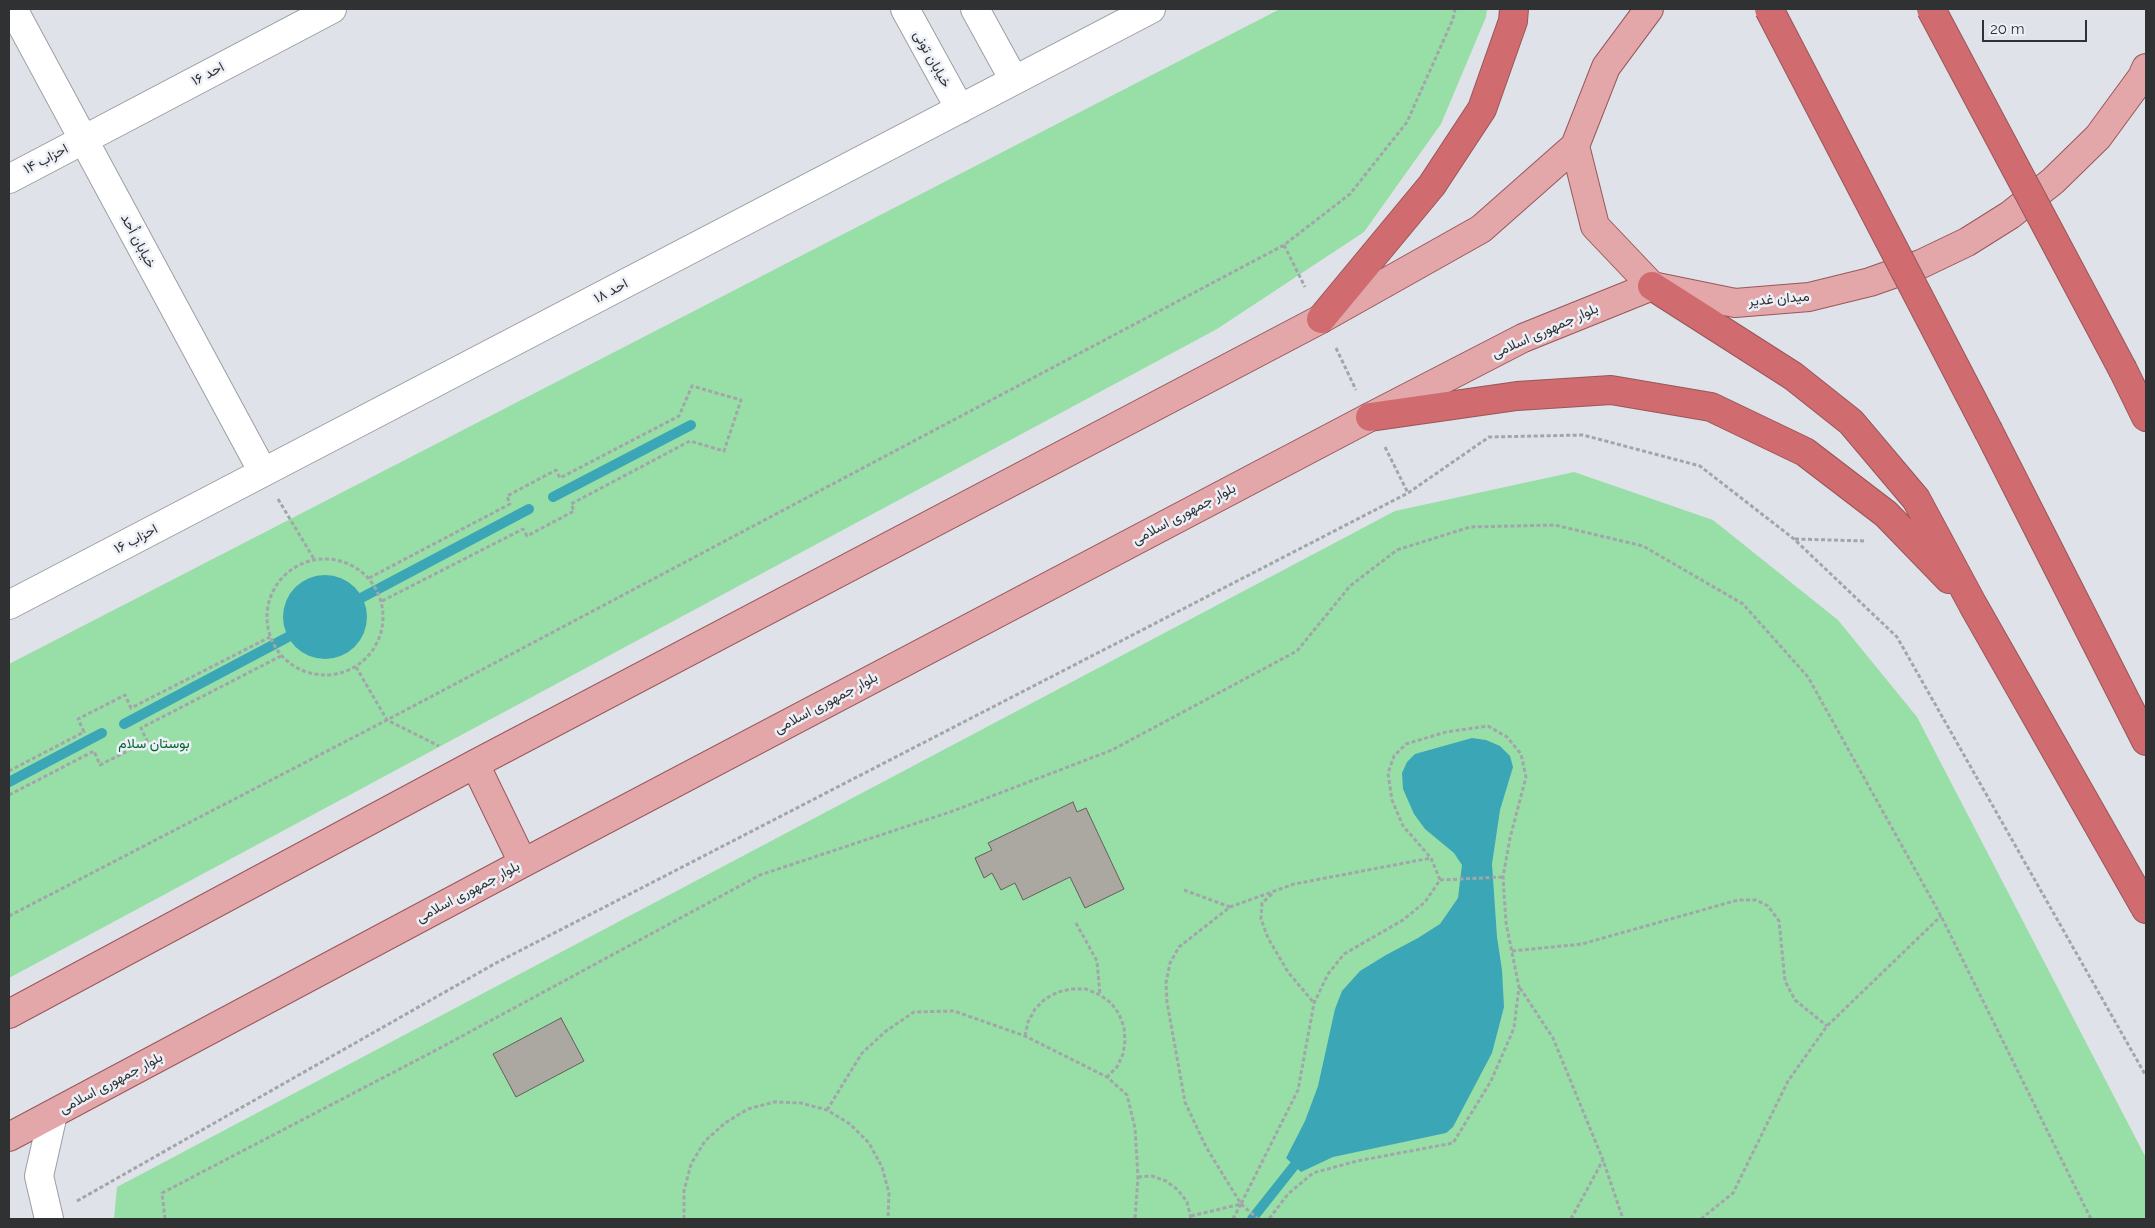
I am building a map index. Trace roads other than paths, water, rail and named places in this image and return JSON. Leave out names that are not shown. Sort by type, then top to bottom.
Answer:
[{"type":"highway","points":[[1321,319],[1432,185],[1482,109],[1513,21],[1514,9]]},
{"type":"highway","points":[[1769,9],[2146,741]]},
{"type":"highway","points":[[1931,9],[2123,370],[2146,418]]},
{"type":"highway","points":[[1652,286],[1793,376],[1851,422],[1916,499],[1973,605],[2146,909]]},
{"type":"highway","points":[[1370,417],[1517,396],[1611,390],[1711,407],[1805,452],[1886,514],[1973,605]]},
{"type":"main road","points":[[9,1014],[475,764],[1321,319],[1481,229],[1575,146],[1606,67],[1649,9]]},
{"type":"main road","name":"میدان غدیر","points":[[1652,286],[1735,303],[1809,297],[1870,282],[1921,264],[1967,242],[2003,220],[2053,180],[2098,137],[2145,73]]},
{"type":"main road","points":[[1575,146],[1595,226],[1652,286]]},
{"type":"main road","name":"بلوار جمهوری اسلامی","points":[[9,1137],[523,863],[1370,417],[1523,338],[1652,286]]},
{"type":"main road","points":[[475,764],[523,863]]},
{"type":"street","name":"خیابان اُحد","points":[[13,9],[262,472]]},
{"type":"street","name":"احد ۱۶","points":[[83,140],[332,9]]},
{"type":"street","name":"خیابان تونی","points":[[905,9],[960,109]]},
{"type":"street","points":[[975,9],[1014,80]]},
{"type":"street","name":"احد ۱۸","points":[[262,472],[1151,9]]},
{"type":"street","name":"احزاب ۱۴","points":[[9,179],[83,140]]},
{"type":"street","name":"احزاب ۱۶","points":[[9,605],[262,472]]},
{"type":"street","points":[[49,1218],[40,1176],[53,1114]]},
{"type":"water","points":[[325,575],[341,578],[355,587],[364,601],[367,617],[364,633],[355,647],[341,656],[325,659],[309,656],[295,647],[286,633],[283,617],[286,601],[295,587],[309,578]]},
{"type":"water","points":[[1472,738],[1486,740],[1500,746],[1510,756],[1513,767],[1500,810],[1492,864],[1504,1007],[1492,1053],[1453,1127],[1446,1133],[1333,1157],[1301,1172],[1286,1158],[1305,1121],[1318,1086],[1335,1009],[1342,991],[1360,971],[1440,924],[1458,898],[1462,865],[1454,853],[1425,829],[1414,814],[1403,789],[1402,773],[1407,762],[1415,754]]},
{"type":"waterway","points":[[553,497],[691,425]]},
{"type":"waterway","points":[[363,597],[529,509]]},
{"type":"waterway","points":[[124,724],[288,637]]},
{"type":"waterway","points":[[9,782],[102,733]]},
{"type":"waterway","points":[[1252,1219],[1294,1166]]},
{"type":"park label","name":"بوستان سلام","points":[[154,744]]}]
